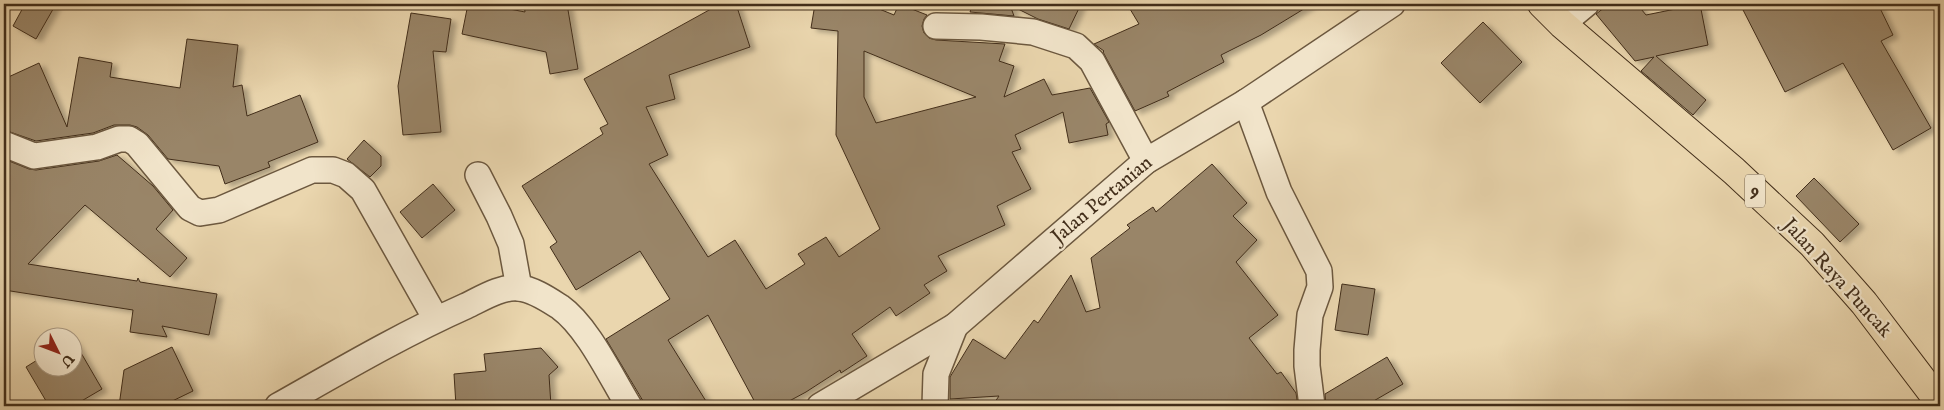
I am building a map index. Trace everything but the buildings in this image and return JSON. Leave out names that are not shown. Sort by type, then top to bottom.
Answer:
[{"type":"highway","name":"Jalan Raya Puncak","points":[[1542,4],[1562,24],[1734,172],[1812,244],[1864,303],[1940,403]]},
{"type":"street","name":"Jalan Pertanian","points":[[820,406],[955,326],[1146,161],[1246,102],[1392,4]]},
{"type":"street","points":[[1562,24],[1586,4]]},
{"type":"street","points":[[936,26],[981,26],[1033,32],[1076,46],[1092,60],[1146,161]]},
{"type":"street","points":[[1246,102],[1279,192],[1319,271],[1320,287],[1310,315],[1307,350],[1312,406]]},
{"type":"street","points":[[4,144],[34,156],[97,147],[119,138],[129,140],[137,144],[190,208],[200,213],[219,210],[312,170],[333,170],[346,175],[363,190],[436,320]]},
{"type":"street","points":[[478,175],[511,244],[519,288]]},
{"type":"street","points":[[278,406],[348,366],[436,320],[496,292],[519,288],[538,294],[561,308],[576,322],[591,341],[629,406]]},
{"type":"street","points":[[935,406],[936,374],[955,326]]}]
